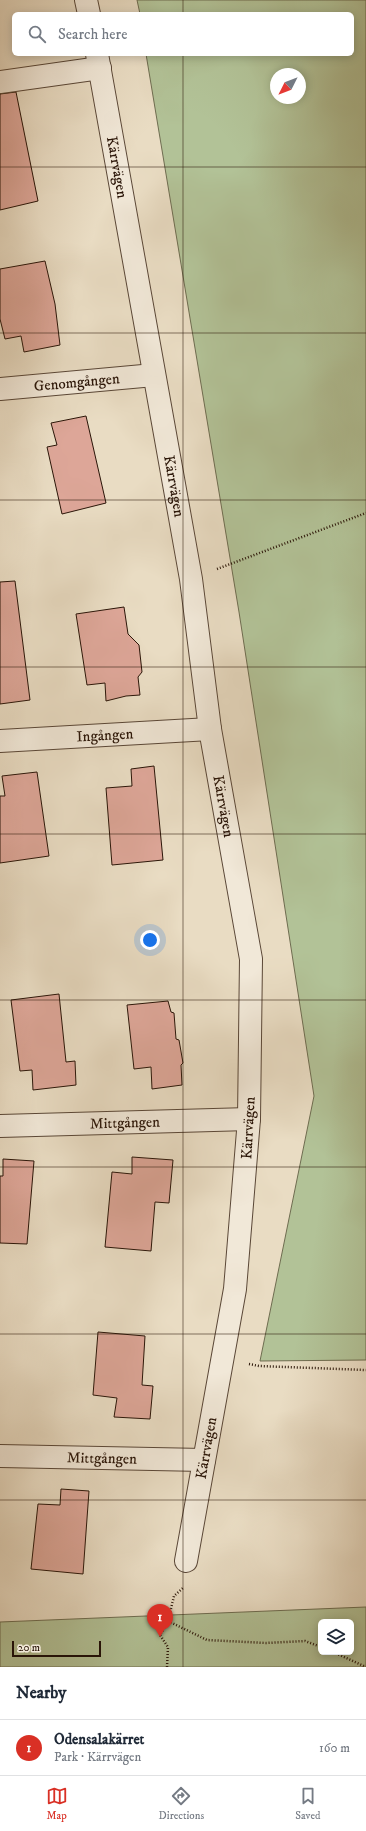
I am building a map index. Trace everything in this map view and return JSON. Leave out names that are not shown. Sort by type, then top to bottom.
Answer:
[{"type":"street","points":[[86,0],[89,12]]},
{"type":"street","points":[[0,82],[99,61]]},
{"type":"street","name":"Kärrvägen","points":[[99,61],[191,579],[210,729],[251,959],[249,1120],[235,1289],[186,1561]]},
{"type":"street","name":"Genomgången","points":[[0,389],[154,375]]},
{"type":"street","name":"Ingången","points":[[0,741],[210,729]]},
{"type":"street","name":"Mittgången","points":[[0,1126],[249,1120]]},
{"type":"street","name":"Mittgången","points":[[0,1456],[204,1460]]},
{"type":"path","points":[[191,579],[366,513]]},
{"type":"path","points":[[222,1359],[259,1366],[366,1370]]},
{"type":"path","points":[[168,1667],[168,1647],[160,1635],[168,1622],[174,1596],[182,1588],[186,1561]]},
{"type":"path","points":[[168,1622],[207,1640],[266,1643],[305,1641],[318,1646]]},
{"type":"path","points":[[340,1655],[366,1666]]},
{"type":"green space","points":[[137,0],[366,0],[366,1360],[260,1361],[314,1096],[239,612],[146,56],[354,56],[354,12],[140,12]]},
{"type":"green space","points":[[366,1607],[366,1667],[0,1667],[0,1622]]},
{"type":"building","points":[[16,92],[38,201],[0,210],[0,94]]},
{"type":"building","points":[[45,261],[55,304],[60,345],[24,352],[21,336],[5,339],[0,319],[0,269]]},
{"type":"building","points":[[86,416],[106,503],[62,514],[47,447],[57,445],[51,423]]},
{"type":"building","points":[[15,581],[30,700],[0,704],[0,582]]},
{"type":"building","points":[[124,607],[128,634],[139,645],[142,672],[138,677],[140,695],[126,696],[106,701],[105,683],[87,685],[76,614]]},
{"type":"building","points":[[154,766],[163,860],[112,865],[106,788],[132,786],[131,769]]},
{"type":"building","points":[[37,772],[49,856],[0,863],[0,796],[5,796],[2,776]]},
{"type":"building","points":[[59,994],[66,1062],[75,1061],[76,1085],[33,1090],[32,1070],[20,1071],[11,1000]]},
{"type":"building","points":[[168,1001],[171,1012],[174,1013],[176,1039],[179,1040],[183,1063],[181,1065],[182,1085],[152,1089],[151,1067],[134,1069],[127,1005]]},
{"type":"building","points":[[132,1157],[173,1160],[169,1203],[155,1202],[151,1251],[105,1247],[112,1172],[132,1174]]},
{"type":"building","points":[[3,1159],[34,1161],[27,1244],[0,1243],[0,1176],[3,1176]]},
{"type":"building","points":[[98,1332],[145,1336],[142,1385],[153,1386],[150,1419],[114,1417],[117,1398],[93,1395]]},
{"type":"building","points":[[61,1489],[89,1491],[83,1574],[31,1569],[38,1504],[60,1505]]},
{"type":"place","name":"Odensalakärret","points":[[160,1637]]}]
